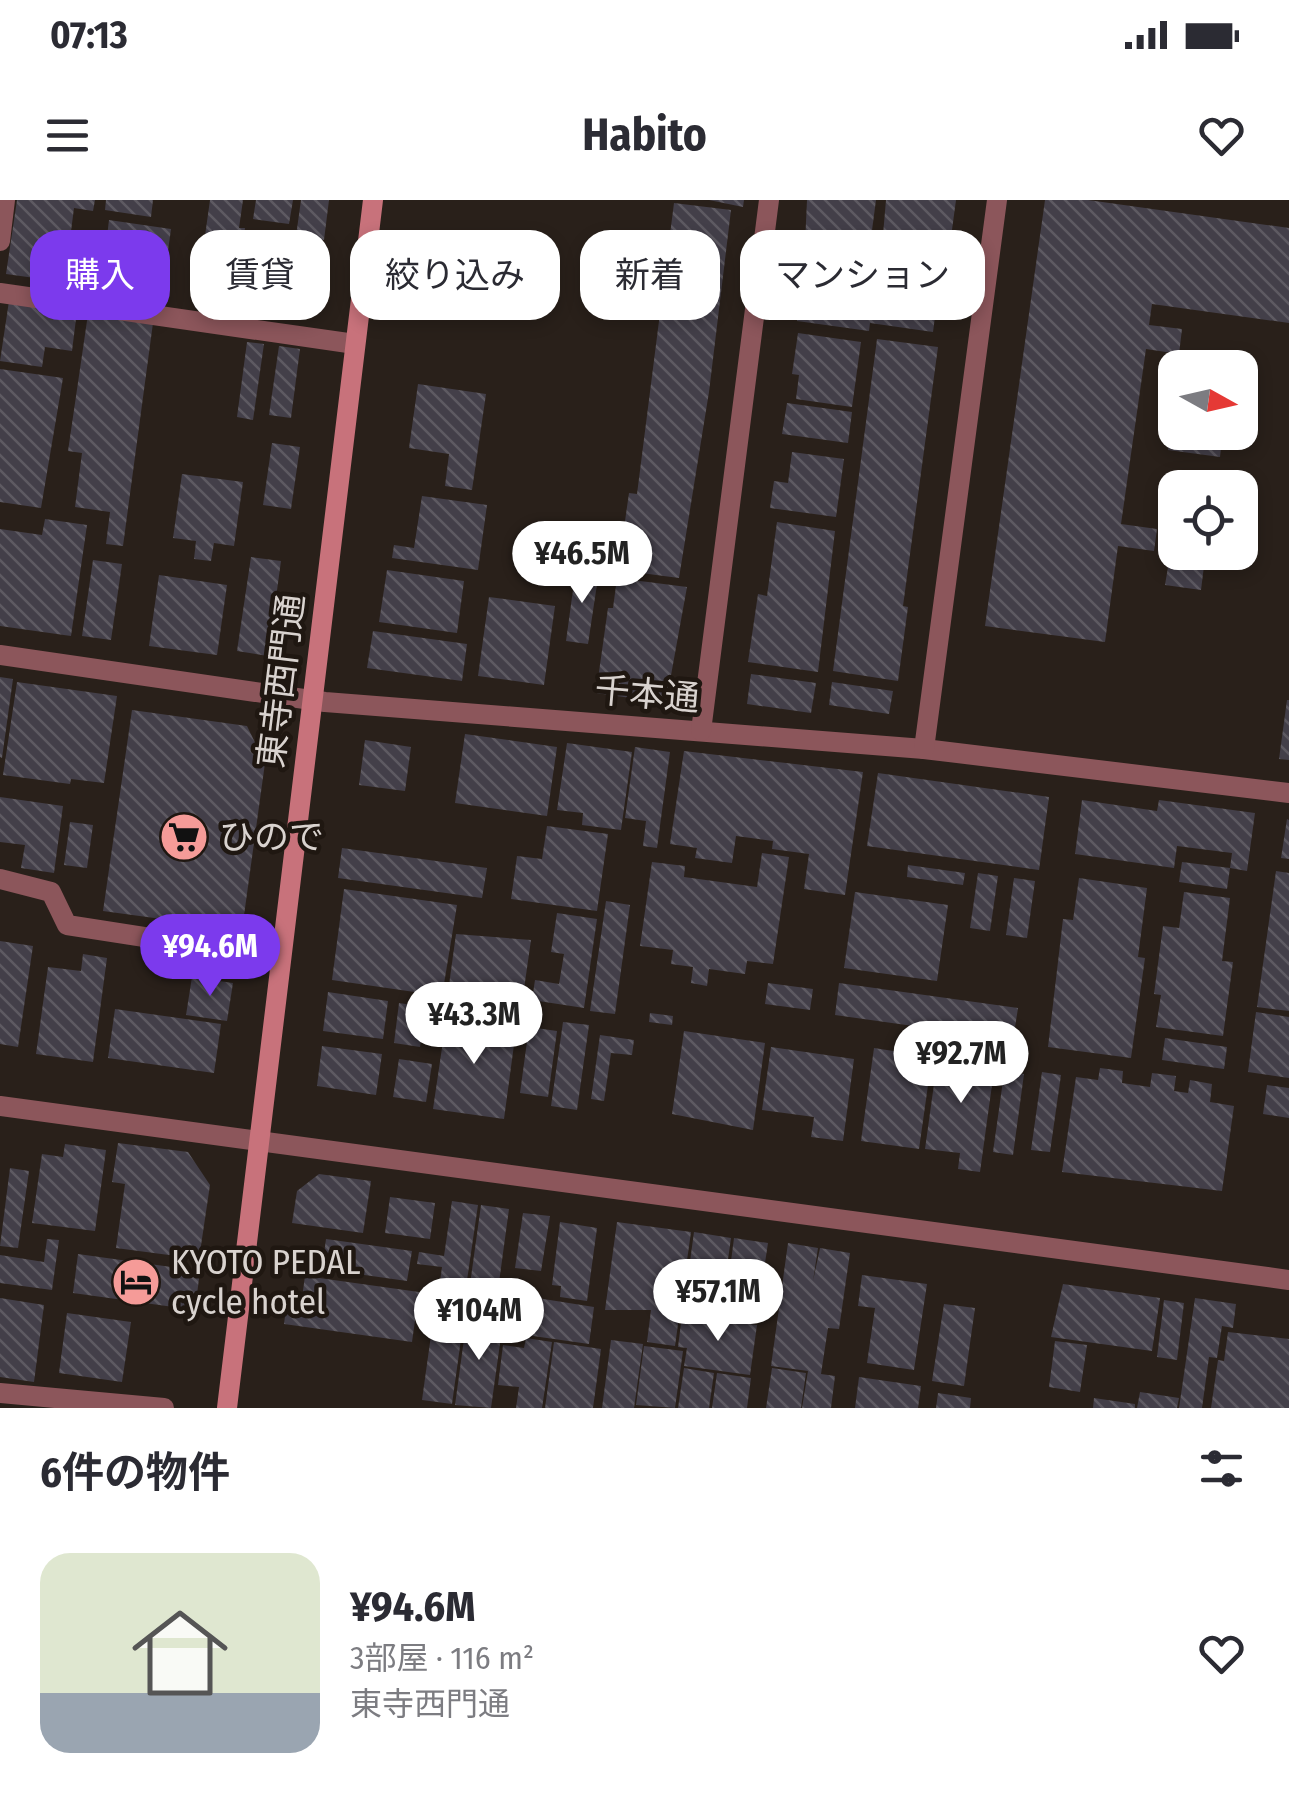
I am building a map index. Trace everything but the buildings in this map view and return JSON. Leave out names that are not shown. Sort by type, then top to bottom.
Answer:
[{"type":"street","points":[[0,241],[6,200]]},
{"type":"street","name":"東寺西門通","points":[[227,1408],[373,200]]},
{"type":"street","points":[[700,731],[769,200]]},
{"type":"street","points":[[924,748],[997,200]]},
{"type":"street","points":[[0,293],[355,344]]},
{"type":"street","name":"千本通","points":[[0,655],[312,699],[924,748],[1289,794]]},
{"type":"street","points":[[0,879],[51,892],[67,925],[280,958]]},
{"type":"street","points":[[0,1106],[1289,1280]]},
{"type":"street","points":[[0,1393],[164,1408]]},
{"type":"place","name":"ひので","points":[[184,837]]},
{"type":"place","name":"KYOTO PEDAL cycle hotel","points":[[136,1282]]}]
